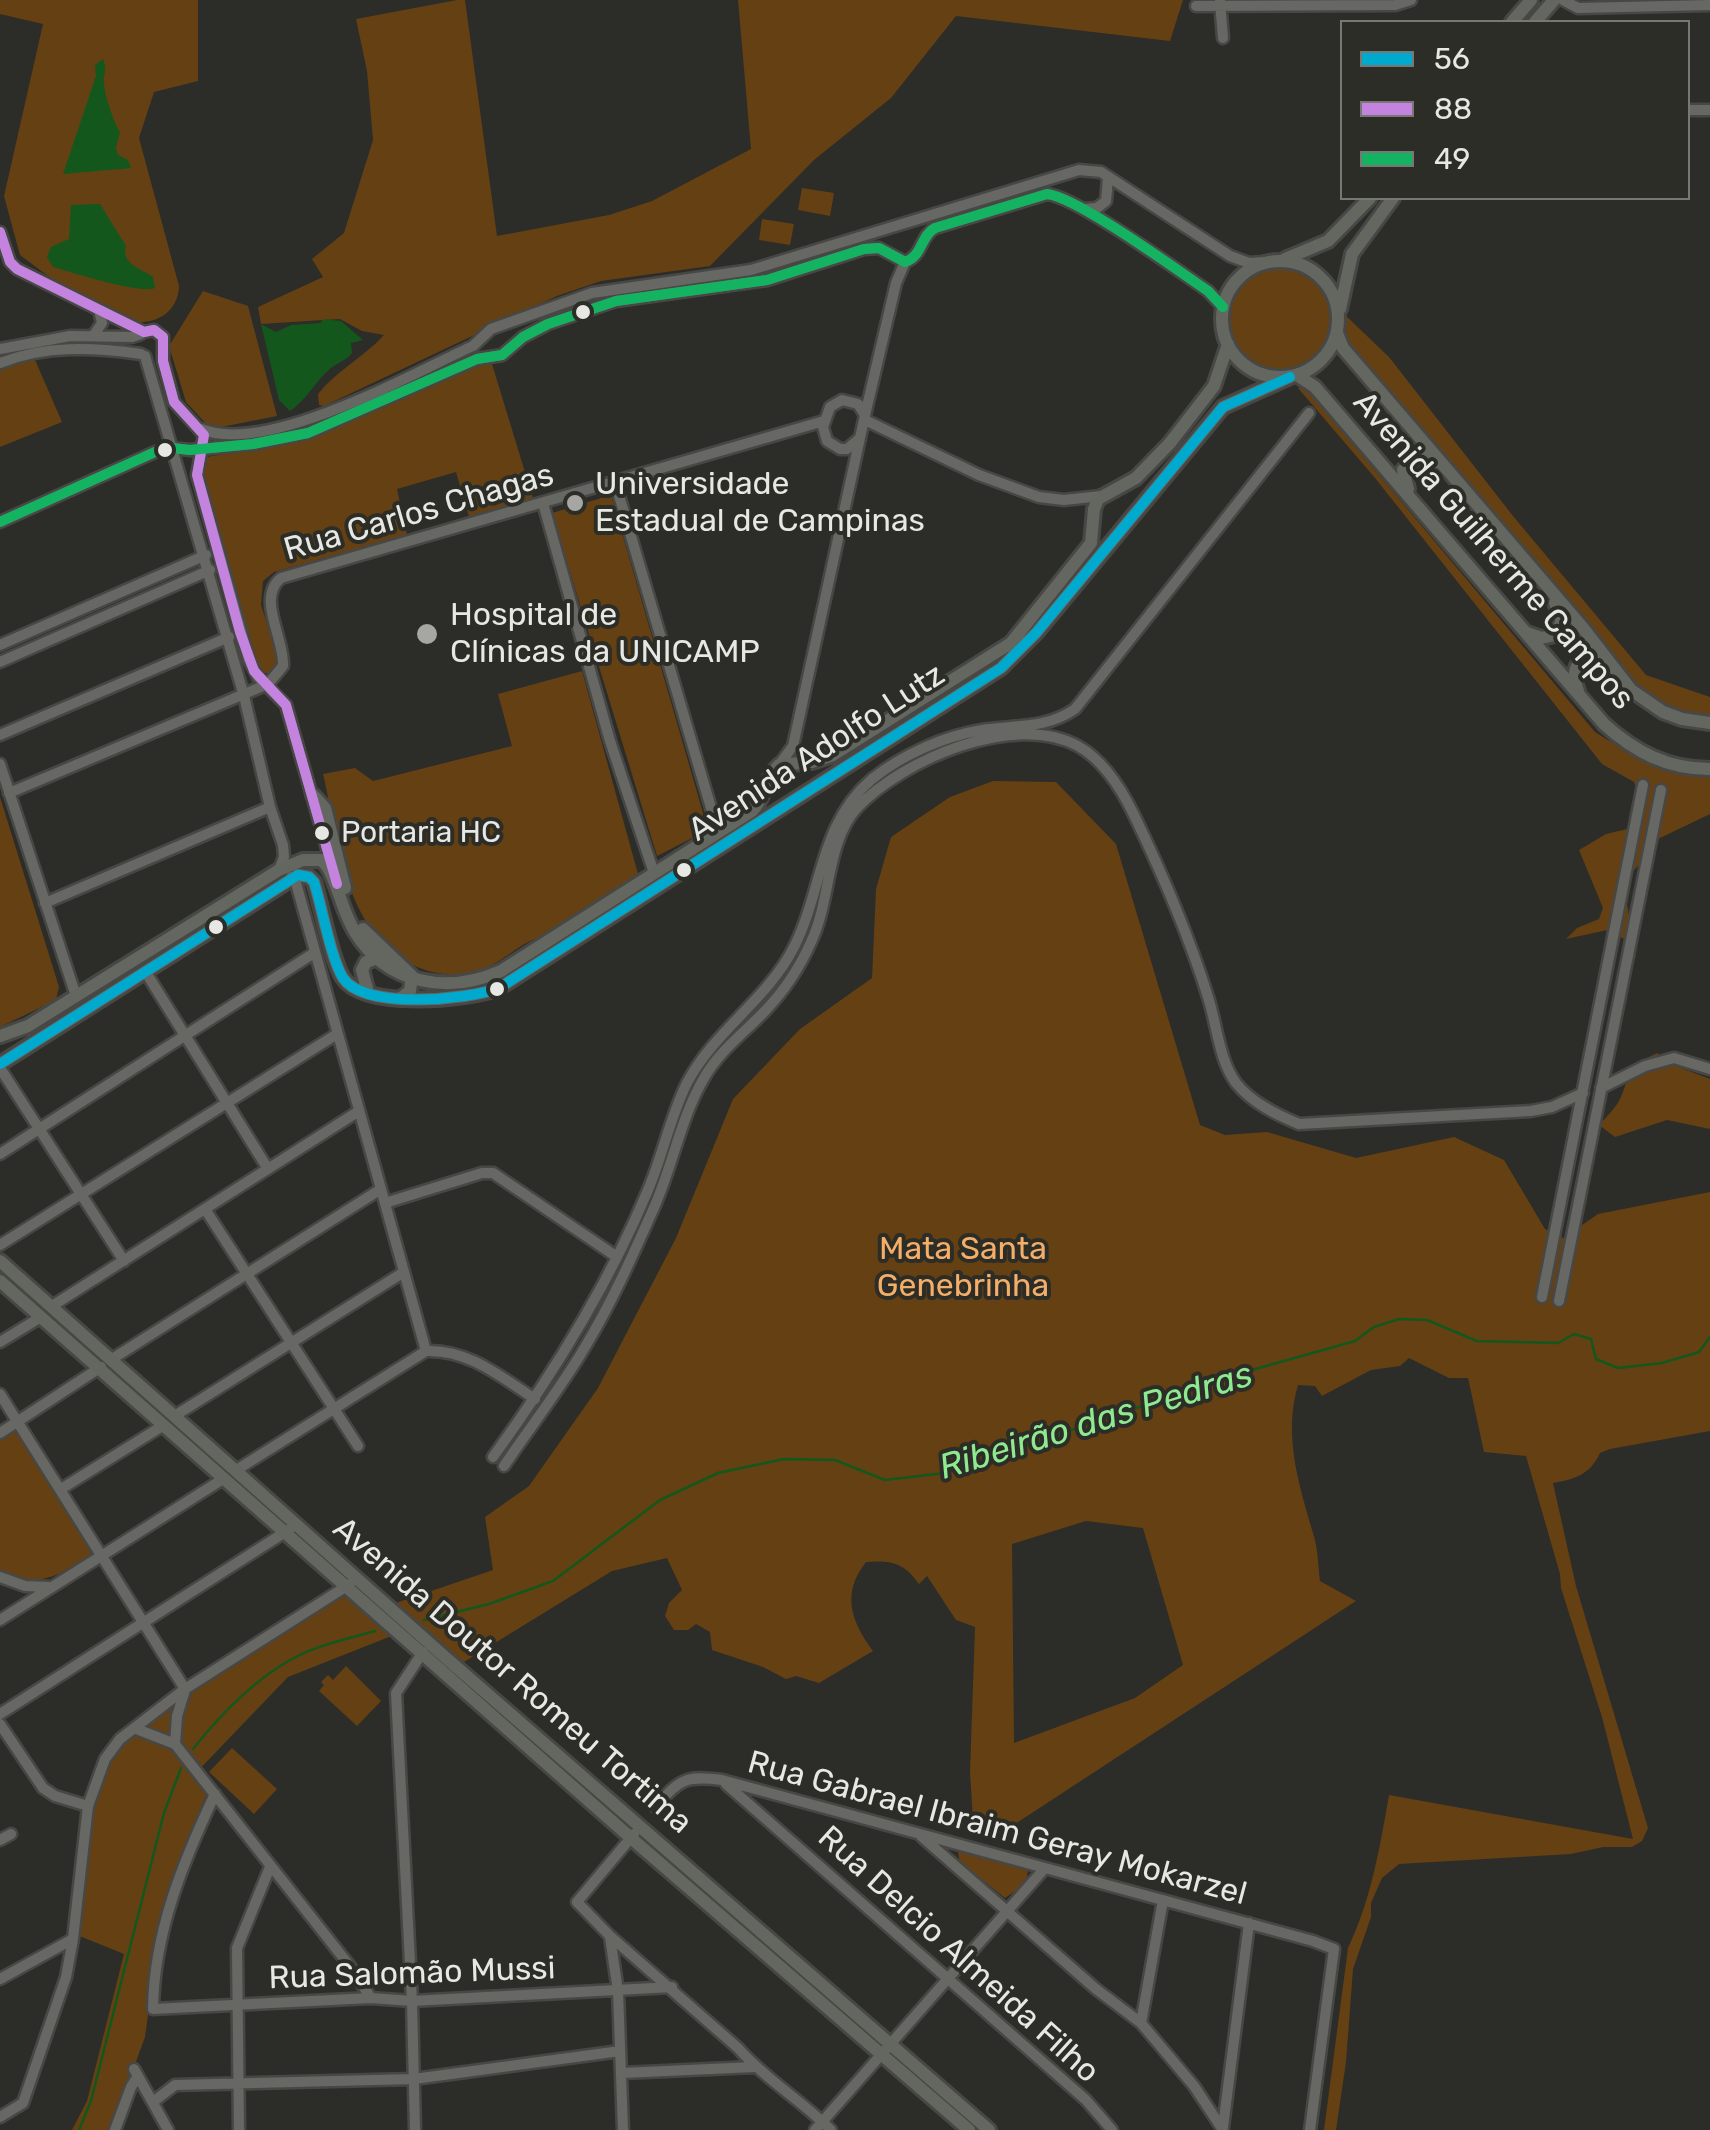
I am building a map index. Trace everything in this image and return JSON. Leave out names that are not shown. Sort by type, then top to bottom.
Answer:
[{"type":"main road","points":[[1514,20],[1530,0]]},
{"type":"main road","points":[[1537,20],[1554,0]]},
{"type":"main road","points":[[1368,200],[1328,240],[1312,250],[1265,262],[1238,279],[1223,308],[1222,326],[1236,357],[1260,374],[1294,376],[1320,362],[1337,333],[1352,254],[1392,200]]},
{"type":"main road","points":[[1280,260],[1314,270],[1335,298],[1339,316]]},
{"type":"main road","name":"Avenida Guilherme Campos","points":[[1337,333],[1344,348],[1632,690],[1663,712],[1710,723]]},
{"type":"main road","points":[[1106,494],[1150,466],[1198,408],[1214,386],[1228,344]]},
{"type":"main road","name":"Avenida Guilherme Campos","points":[[1294,376],[1315,387],[1581,698],[1632,748],[1666,764],[1710,770]]},
{"type":"main road","name":"Avenida Adolfo Lutz","points":[[368,992],[400,999],[444,1000],[499,988],[1001,668],[1036,634],[1223,407],[1294,376]]},
{"type":"main road","points":[[1422,511],[1407,488],[1403,470],[1416,458],[1425,457],[1447,470]]},
{"type":"main road","points":[[1094,519],[1109,528],[1127,523],[1126,501],[1106,494]]},
{"type":"main road","name":"Avenida Adolfo Lutz","points":[[412,980],[444,985],[488,976],[730,825],[760,803],[768,779],[778,765],[812,762],[833,755],[997,655],[1018,636],[1085,551],[1094,534],[1095,504],[1106,494]]},
{"type":"main road","points":[[1514,621],[1541,638],[1555,635],[1560,628],[1558,608],[1536,574]]},
{"type":"main road","points":[[1581,698],[1574,680],[1578,664],[1595,657],[1615,669]]},
{"type":"main road","points":[[795,762],[805,776],[804,794]]},
{"type":"main road","points":[[768,779],[775,794],[790,803]]},
{"type":"main road","points":[[313,795],[324,808],[357,918],[371,939],[410,971],[410,992],[400,999]]},
{"type":"main road","points":[[0,1066],[289,874],[304,860],[324,862],[356,933],[377,958],[412,980]]},
{"type":"main road","points":[[304,860],[316,867],[322,878],[322,907]]},
{"type":"main road","points":[[0,1036],[28,1026],[289,874],[304,874],[314,882],[341,975],[354,988],[368,992]]},
{"type":"main road","points":[[368,992],[362,970],[366,962],[377,958]]},
{"type":"main road","name":"Avenida Doutor Romeu Tortima","points":[[0,1261],[52,1306],[164,1425],[223,1479],[969,2130]]},
{"type":"main road","name":"Avenida Doutor Romeu Tortima","points":[[0,1281],[41,1318],[176,1415],[297,1524],[345,1584],[446,1658],[989,2130]]},
{"type":"main road","points":[[423,1652],[429,1646],[446,1658]]},
{"type":"street","points":[[1196,6],[1395,5],[1410,0]]},
{"type":"street","points":[[1564,0],[1578,8],[1710,5]]},
{"type":"street","points":[[1219,3],[1223,38]]},
{"type":"street","points":[[0,349],[30,341],[159,332],[174,402],[201,429],[216,434],[246,432],[302,422],[473,346],[491,329],[592,292],[751,270],[1087,169],[1108,177],[1230,256],[1250,263],[1265,262]]},
{"type":"street","points":[[1060,195],[1059,180],[1064,176]]},
{"type":"street","points":[[1084,210],[1097,208],[1106,201],[1108,177]]},
{"type":"street","points":[[0,522],[172,448],[253,444],[308,433],[477,359],[505,354],[548,324],[616,301],[767,280],[864,249],[880,248],[896,258],[917,255],[926,235],[935,228],[1047,194],[1060,195],[1084,210],[1208,291],[1223,308]]},
{"type":"street","points":[[906,223],[923,225],[926,235]]},
{"type":"street","points":[[778,765],[794,744],[896,283],[891,241],[906,223]]},
{"type":"street","points":[[0,232],[10,262],[17,269]]},
{"type":"street","points":[[0,261],[142,333]]},
{"type":"street","points":[[93,336],[102,323],[98,310]]},
{"type":"street","points":[[500,326],[510,334],[512,346]]},
{"type":"street","points":[[142,333],[137,342],[204,556],[244,696],[270,807],[287,850],[304,860]]},
{"type":"street","points":[[482,338],[485,348],[494,356]]},
{"type":"street","points":[[0,362],[32,353],[66,350],[157,356],[164,346]]},
{"type":"street","points":[[854,469],[840,449],[827,440],[825,414],[836,402],[865,395],[876,377]]},
{"type":"street","points":[[849,401],[858,404],[865,417],[964,468],[1039,498],[1064,500],[1106,494]]},
{"type":"street","points":[[493,1457],[580,1329],[649,1188],[687,1083],[703,1058],[792,952],[810,914],[833,828],[846,806],[873,778],[909,755],[980,730],[1059,720],[1076,708],[1309,413]]},
{"type":"street","name":"Rua Carlos Chagas","points":[[268,684],[284,666],[270,599],[274,584],[281,578],[824,420]]},
{"type":"street","points":[[201,429],[197,475],[240,632],[254,671],[286,705],[337,884]]},
{"type":"street","points":[[840,449],[853,446],[860,438]]},
{"type":"street","points":[[615,482],[714,818],[719,824],[730,825]]},
{"type":"street","points":[[543,503],[610,742],[654,873]]},
{"type":"street","points":[[0,645],[217,552]]},
{"type":"street","points":[[0,662],[221,566]]},
{"type":"street","points":[[0,735],[240,632]]},
{"type":"street","points":[[10,793],[268,684]]},
{"type":"street","points":[[504,1466],[573,1366],[604,1312],[662,1191],[704,1078],[791,979],[812,942],[842,834],[855,811],[876,790],[901,774],[963,745],[1008,736],[1056,737],[1091,754],[1113,780],[1133,814],[1193,955],[1226,1064],[1237,1084],[1273,1113],[1299,1124],[1531,1111],[1583,1094]]},
{"type":"street","points":[[0,764],[76,996]]},
{"type":"street","points":[[1542,1297],[1644,786]]},
{"type":"street","points":[[1559,1301],[1660,790]]},
{"type":"street","points":[[45,903],[270,807]]},
{"type":"street","points":[[280,832],[426,1350]]},
{"type":"street","points":[[0,1154],[314,953]]},
{"type":"street","points":[[145,970],[268,1169]]},
{"type":"street","points":[[0,1245],[337,1034]]},
{"type":"street","points":[[1590,1058],[1607,1061]]},
{"type":"street","points":[[1602,1088],[1646,1066],[1674,1058],[1710,1068]]},
{"type":"street","points":[[0,1066],[124,1261]]},
{"type":"street","points":[[52,1306],[359,1111]]},
{"type":"street","points":[[1578,1116],[1595,1119]]},
{"type":"street","points":[[385,1203],[482,1173],[494,1173],[617,1257]]},
{"type":"street","points":[[0,1433],[381,1189]]},
{"type":"street","points":[[206,1209],[358,1446]]},
{"type":"street","points":[[176,1415],[404,1272]]},
{"type":"street","points":[[0,1342],[41,1318]]},
{"type":"street","points":[[238,1469],[426,1350],[449,1350],[478,1363],[535,1399]]},
{"type":"street","points":[[0,1394],[185,1689],[177,1716],[176,1744]]},
{"type":"street","points":[[61,1489],[164,1425]]},
{"type":"street","points":[[0,1620],[223,1479]]},
{"type":"street","points":[[0,1714],[297,1524]]},
{"type":"street","points":[[0,1577],[25,1586],[50,1587]]},
{"type":"street","points":[[0,2117],[23,2103],[66,1977],[88,1806],[105,1759],[134,1728],[185,1689],[345,1584]]},
{"type":"street","points":[[415,2130],[396,1693],[423,1652]]},
{"type":"street","points":[[0,1724],[47,1791],[88,1806]]},
{"type":"street","points":[[134,1728],[176,1744],[371,1998]]},
{"type":"street","name":"Rua Gabrael Ibraim Geray Mokarzel","points":[[655,1807],[680,1780],[722,1780],[1249,1923],[1334,1950],[1310,2130]]},
{"type":"street","name":"Rua Delcio Almeida Filho","points":[[722,1780],[1086,2100],[1112,2130]]},
{"type":"street","name":"Rua Salomão Mussi","points":[[215,1794],[190,1847],[162,1933],[153,2009],[672,1987]]},
{"type":"street","points":[[641,1826],[577,1902],[754,2067],[770,2075],[818,2125],[830,2130]]},
{"type":"street","points":[[919,1834],[1096,1989],[1142,2024],[1194,2086],[1223,2129]]},
{"type":"street","points":[[948,1860],[958,1844]]},
{"type":"street","points":[[239,2130],[238,1948],[270,1867]]},
{"type":"street","points":[[818,2125],[1045,1868]]},
{"type":"street","points":[[1142,2024],[1163,1900]]},
{"type":"street","points":[[1223,2129],[1249,1923]]},
{"type":"street","points":[[610,1936],[618,1990],[623,2130]]},
{"type":"street","points":[[0,1979],[74,1938]]},
{"type":"street","points":[[153,2102],[175,2085],[414,2079],[620,2051]]},
{"type":"street","points":[[622,2072],[754,2067]]},
{"type":"street","points":[[119,2127],[136,2072],[168,2130]]},
{"type":"green space","points":[[0,0],[198,0],[198,81],[154,92],[139,138],[179,286],[174,304],[163,316],[129,321],[48,276],[20,255],[4,196],[43,24],[0,14]]},
{"type":"green space","points":[[465,0],[497,236],[609,215],[652,201],[751,149],[738,0],[1183,0],[1170,41],[956,16],[891,98],[814,160],[710,266],[601,281],[557,296],[319,405],[318,394],[325,386],[384,335],[362,331],[340,319],[261,324],[258,307],[323,277],[312,259],[344,233],[373,140],[367,71],[356,19]]},
{"type":"green space","points":[[802,188],[834,193],[830,216],[798,210]]},
{"type":"green space","points":[[762,219],[794,224],[790,245],[759,240]]},
{"type":"green space","points":[[1280,266],[1300,270],[1317,282],[1329,299],[1333,319],[1329,339],[1317,356],[1300,368],[1280,372],[1260,368],[1243,356],[1231,339],[1227,319],[1231,299],[1243,282],[1260,270]]},
{"type":"green space","points":[[203,291],[248,306],[277,416],[211,429],[186,402],[169,346]]},
{"type":"green space","points":[[1342,312],[1389,357],[1513,516],[1646,675],[1710,697],[1710,717],[1670,710],[1621,669],[1344,341]]},
{"type":"green space","points":[[32,353],[62,422],[0,447],[0,363]]},
{"type":"green space","points":[[492,364],[535,505],[470,520],[456,472],[397,489],[407,535],[274,572],[263,581],[261,605],[280,662],[275,673],[260,673],[202,482],[206,457],[275,446],[326,431],[477,365]]},
{"type":"green space","points":[[1304,386],[1595,732],[1664,767],[1710,775],[1710,814],[1658,839],[1651,853],[1633,871],[1627,904],[1636,958],[1626,940],[1607,930],[1566,939],[1577,928],[1599,919],[1603,908],[1579,850],[1606,834],[1632,828],[1643,806],[1634,782],[1602,764],[1375,478],[1298,388]]},
{"type":"green space","points":[[611,495],[708,830],[657,856],[552,513]]},
{"type":"green space","points":[[582,671],[638,874],[541,937],[483,969],[450,974],[413,965],[390,950],[358,907],[340,855],[323,774],[355,768],[373,781],[512,746],[498,694]]},
{"type":"green space","name":"Mata Santa Genebrinha","points":[[993,781],[1056,782],[1116,844],[1200,1125],[1225,1135],[1267,1132],[1356,1158],[1454,1137],[1504,1160],[1545,1229],[1563,1238],[1598,1214],[1710,1192],[1710,1431],[1610,1449],[1600,1453],[1581,1475],[1553,1483],[1576,1586],[1648,1828],[1642,1841],[1632,1847],[1399,1864],[1382,1878],[1353,1969],[1336,2130],[1324,2130],[1348,1948],[1369,1892],[1389,1795],[1633,1839],[1526,1456],[1484,1452],[1468,1378],[1449,1378],[1409,1358],[1400,1366],[1371,1370],[1322,1396],[1315,1386],[1298,1385],[1292,1441],[1316,1545],[1320,1581],[1356,1601],[1015,1824],[993,1825],[973,1820],[970,1772],[975,1627],[956,1620],[927,1576],[919,1584],[897,1564],[866,1562],[853,1585],[855,1618],[873,1651],[819,1683],[796,1676],[786,1679],[712,1650],[710,1632],[696,1624],[688,1630],[674,1630],[665,1616],[669,1603],[682,1590],[667,1558],[612,1571],[464,1662],[393,1604],[493,1570],[485,1517],[529,1486],[598,1388],[676,1238],[733,1099],[800,1029],[872,978],[876,889],[891,837],[950,797]],"holes":[[[1086,1521],[1143,1528],[1183,1665],[1135,1698],[1014,1743],[1012,1544]]]},
{"type":"green space","points":[[0,797],[59,987],[56,1000],[0,1027]]},
{"type":"green space","points":[[1657,1053],[1668,1063],[1710,1079],[1710,1129],[1667,1120],[1615,1137],[1599,1125],[1619,1101],[1634,1067]]},
{"type":"green space","points":[[15,1430],[92,1554],[49,1578],[27,1579],[0,1571],[0,1440]]},
{"type":"green space","points":[[347,1592],[394,1635],[288,1677],[192,1777],[207,1793],[188,1838],[159,1934],[145,2037],[111,2130],[72,2130],[87,2101],[124,1954],[77,1935],[102,1769],[113,1750],[185,1693]]},
{"type":"green space","points":[[346,1666],[381,1701],[357,1726],[319,1691],[328,1675],[333,1680]]},
{"type":"green space","points":[[232,1748],[277,1789],[254,1814],[209,1772]]},
{"type":"green space","points":[[961,1850],[1024,1865],[1028,1870],[1026,1884],[1005,1898],[960,1862]]},
{"type":"shaded area","points":[[103,59],[106,94],[120,132],[118,155],[128,160],[131,168],[63,174],[96,76],[95,65]]},
{"type":"shaded area","points":[[100,204],[126,246],[126,257],[153,277],[155,288],[121,286],[53,267],[47,257],[51,247],[69,239],[71,205]]},
{"type":"shaded area","points":[[324,319],[341,321],[363,340],[351,343],[352,353],[325,373],[290,411],[279,400],[261,324],[276,332]]},
{"type":"waterway","name":"Ribeirão das Pedras","points":[[424,1620],[489,1604],[553,1581],[660,1500],[718,1473],[784,1459],[835,1460],[885,1480],[945,1473],[1227,1377],[1355,1341],[1374,1327],[1399,1319],[1427,1320],[1477,1341],[1558,1343],[1574,1334],[1591,1339],[1596,1359],[1618,1368],[1662,1363],[1699,1352],[1710,1337]]},
{"type":"waterway","points":[[193,1749],[238,1699],[264,1677],[312,1650],[375,1631]]},
{"type":"waterway","points":[[79,2130],[91,2101],[164,1813],[181,1768]]},
{"type":"transit line","name":"49","points":[[0,522],[155,452],[253,444],[308,433],[477,359],[502,355],[523,337],[548,324],[616,301],[767,280],[864,249],[879,248],[905,262],[935,228],[1047,194],[1080,207],[1127,236],[1208,291],[1223,307]]},
{"type":"transit line","name":"88","points":[[0,232],[10,262],[17,269],[144,332],[154,330],[163,337],[163,361],[174,402],[204,435],[197,475],[240,632],[254,671],[286,705],[337,884]]},
{"type":"transit line","name":"56","points":[[0,1064],[298,875],[314,882],[339,969],[354,988],[372,995],[417,999],[442,999],[499,988],[1001,668],[1036,633],[1223,407],[1290,377]]},
{"type":"place","name":"Universidade Estadual de Campinas","points":[[575,503]]},
{"type":"place","name":"Hospital de Clínicas da UNICAMP","points":[[427,634]]},
{"type":"place","name":"Portaria HC","points":[[322,833]]}]
